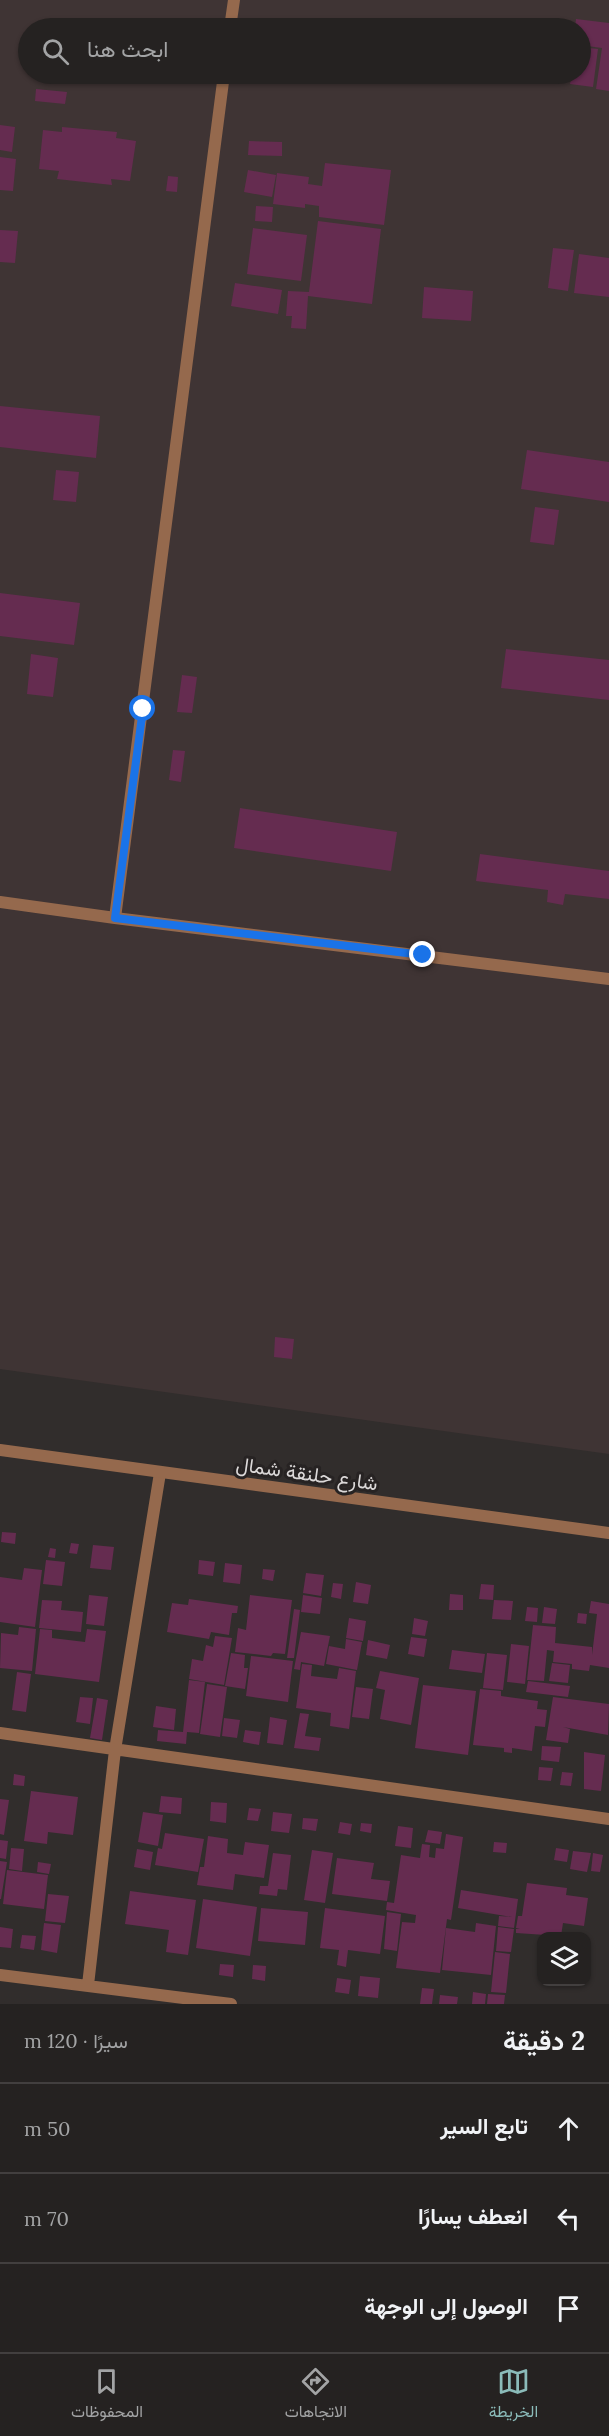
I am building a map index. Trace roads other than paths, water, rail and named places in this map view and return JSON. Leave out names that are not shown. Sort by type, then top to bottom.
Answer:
[{"type":"street","points":[[231,18],[234,0]]},
{"type":"street","points":[[115,918],[223,84]]},
{"type":"street","points":[[0,902],[609,979]]},
{"type":"street","name":"شارع حلنقة شمال","points":[[0,1450],[609,1533]]},
{"type":"street","points":[[88,1985],[115,1750],[160,1473]]},
{"type":"street","points":[[0,1733],[609,1819]]},
{"type":"street","points":[[0,1975],[231,2004]]}]
